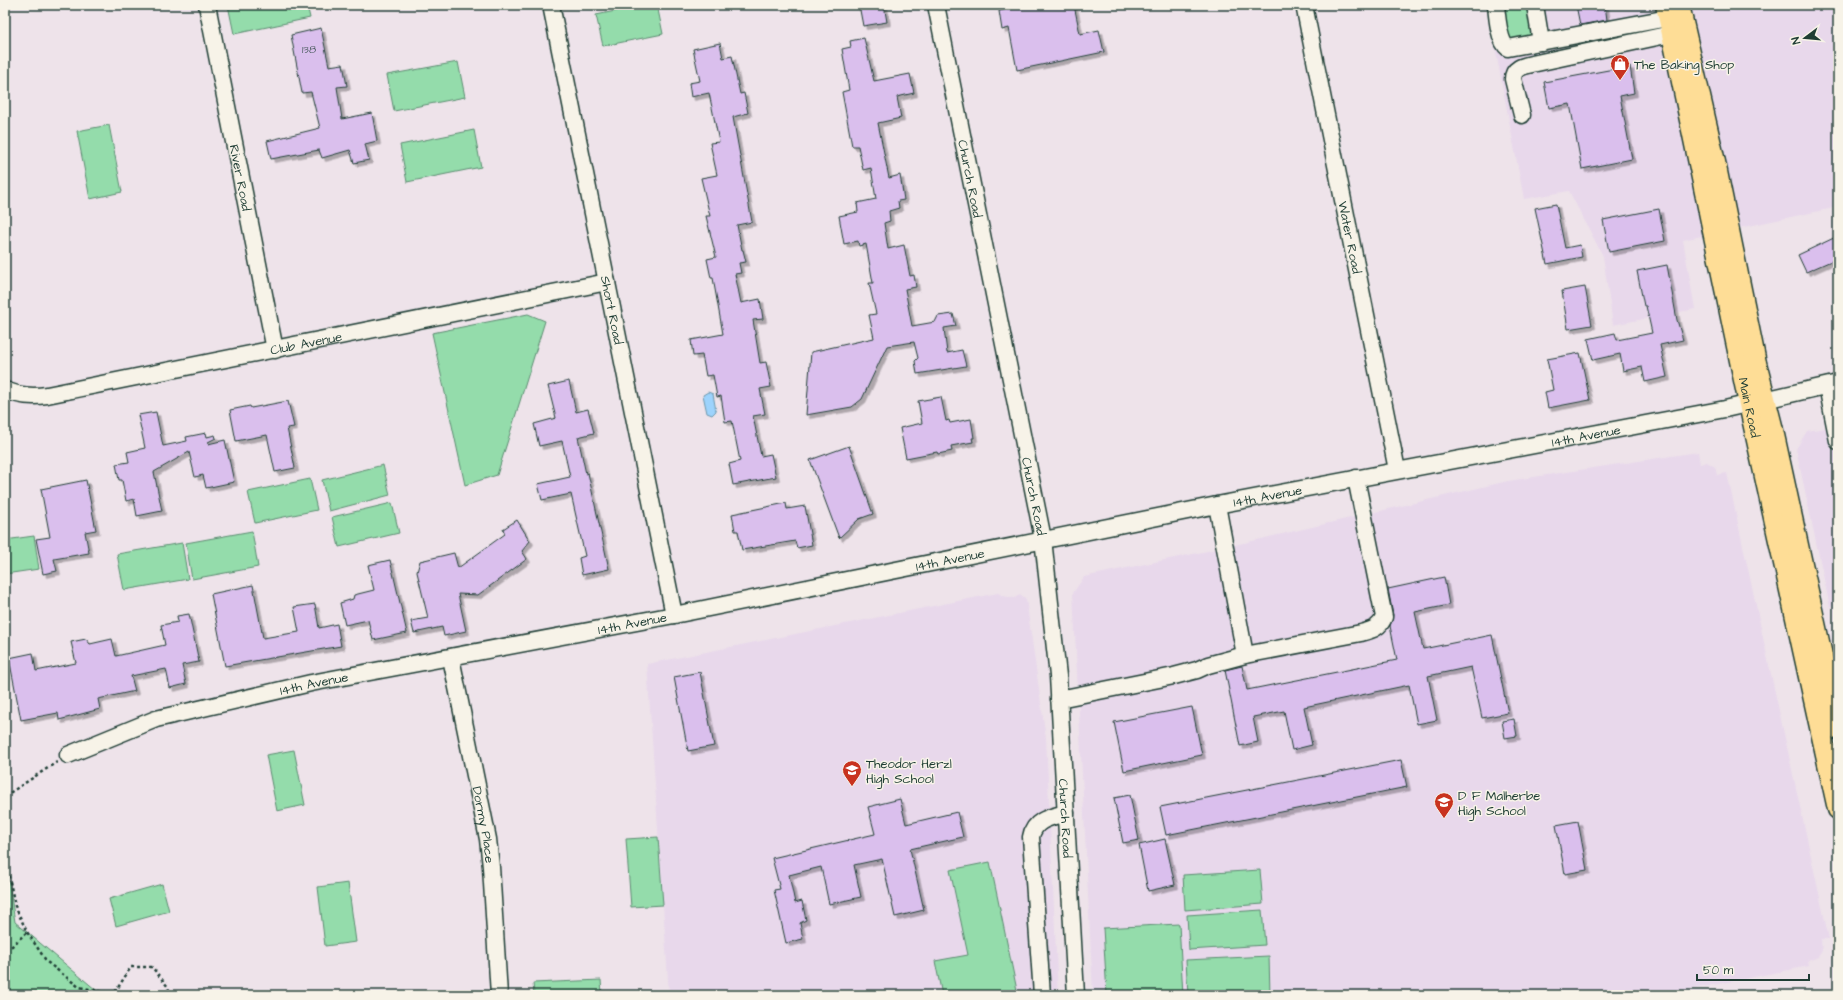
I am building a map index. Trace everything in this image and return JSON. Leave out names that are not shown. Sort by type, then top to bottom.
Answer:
[{"type":"main road","name":"Main Road","points":[[1671,16],[1715,162],[1757,368],[1758,402],[1838,809]]},
{"type":"main road","name":"Main Road","points":[[1671,16],[1758,402],[1838,729]]},
{"type":"street","name":"River Road","points":[[206,5],[275,350]]},
{"type":"street","name":"Short Road","points":[[551,5],[674,615]]},
{"type":"street","name":"Church Road","points":[[936,5],[1043,539],[1058,668],[1076,995]]},
{"type":"street","name":"Water Road","points":[[1304,5],[1397,470]]},
{"type":"street","points":[[1496,5],[1497,18],[1504,45],[1508,48],[1671,16]]},
{"type":"street","points":[[1534,5],[1541,42]]},
{"type":"street","points":[[1522,115],[1513,79],[1513,75],[1517,69],[1671,16]]},
{"type":"street","name":"Club Avenue","points":[[5,390],[17,395],[30,397],[47,396],[607,282]]},
{"type":"street","name":"14th Avenue","points":[[68,755],[136,726],[176,713],[311,683],[451,658],[674,615],[1043,539],[1758,402],[1832,384]]},
{"type":"street","points":[[1832,384],[1838,441]]},
{"type":"street","points":[[1059,699],[1180,674],[1208,665],[1245,656],[1375,629],[1381,624],[1384,617],[1356,478]]},
{"type":"street","points":[[1217,505],[1245,656]]},
{"type":"street","name":"Dormy Place","points":[[451,658],[488,839],[499,995]]},
{"type":"street","points":[[1042,995],[1031,837],[1034,826],[1038,823],[1066,812]]},
{"type":"path","points":[[5,796],[68,755]]},
{"type":"path","points":[[5,858],[15,906],[27,932],[47,962],[79,987],[114,994],[131,967],[152,967],[168,987],[170,995]]},
{"type":"path","points":[[5,948],[12,946],[27,932]]},
{"type":"shaded area","points":[[1487,5],[1838,5],[1838,207],[1683,240],[1695,309],[1613,325],[1603,256],[1569,191],[1524,199]]},
{"type":"shaded area","points":[[1838,426],[1838,605],[1830,607],[1796,449],[1807,431]]},
{"type":"shaded area","name":"D F Malherbe High School","points":[[1698,452],[1700,464],[1707,462],[1715,467],[1717,475],[1727,473],[1829,939],[1821,939],[1822,951],[1818,957],[1808,961],[1809,966],[1663,995],[1093,995],[1073,593],[1084,577],[1231,546],[1508,481]]},
{"type":"shaded area","name":"Theodor Herzl High School","points":[[998,593],[1003,596],[1015,598],[1020,594],[1026,599],[1046,738],[1058,995],[669,995],[647,664]]},
{"type":"green space","points":[[228,5],[307,5],[310,18],[234,34]]},
{"type":"green space","points":[[645,5],[657,5],[663,34],[603,46],[596,15]]},
{"type":"green space","points":[[1500,5],[1530,5],[1537,37],[1509,43]]},
{"type":"green space","points":[[458,62],[465,97],[394,111],[387,75]]},
{"type":"green space","points":[[109,125],[122,192],[90,199],[77,131]]},
{"type":"green space","points":[[474,130],[481,167],[407,182],[400,145]]},
{"type":"green space","points":[[528,314],[545,321],[497,475],[465,485],[432,333]]},
{"type":"green space","points":[[383,465],[390,495],[329,511],[322,480]]},
{"type":"green space","points":[[310,479],[317,510],[255,523],[248,492]]},
{"type":"green space","points":[[392,503],[399,533],[339,547],[332,517]]},
{"type":"green space","points":[[252,531],[258,567],[192,579],[186,543]]},
{"type":"green space","points":[[34,536],[39,569],[5,574],[5,540]]},
{"type":"green space","points":[[182,543],[188,579],[124,590],[117,554]]},
{"type":"green space","points":[[294,750],[305,805],[277,811],[266,755]]},
{"type":"green space","points":[[658,837],[663,905],[631,907],[626,839]]},
{"type":"green space","points":[[5,858],[15,922],[102,995],[5,995]]},
{"type":"green space","points":[[990,862],[1018,995],[942,995],[935,961],[968,955],[950,870]]},
{"type":"green space","points":[[1260,870],[1263,904],[1185,910],[1183,875]]},
{"type":"green space","points":[[348,883],[356,942],[325,946],[318,887]]},
{"type":"green space","points":[[162,884],[169,911],[116,926],[109,899]]},
{"type":"green space","points":[[1262,910],[1265,945],[1189,950],[1187,915]]},
{"type":"green space","points":[[1179,924],[1183,995],[1107,995],[1103,928]]},
{"type":"green space","points":[[1269,956],[1270,995],[1188,995],[1186,960]]},
{"type":"green space","points":[[601,980],[602,995],[534,995],[533,983]]},
{"type":"water","points":[[708,392],[713,394],[716,411],[712,415],[707,413],[703,395]]},
{"type":"building","points":[[859,5],[884,5],[887,22],[863,26]]},
{"type":"building","points":[[1011,5],[1074,5],[1080,34],[1099,30],[1104,52],[1017,70],[1009,28],[1002,30],[999,11],[1012,8]]},
{"type":"building","points":[[1576,5],[1605,5],[1607,20],[1580,25]]},
{"type":"building","points":[[321,28],[329,66],[343,64],[347,86],[337,87],[342,119],[372,113],[377,141],[365,144],[369,160],[354,163],[350,150],[322,158],[319,150],[271,159],[267,141],[320,128],[311,92],[302,93],[291,35]]},
{"type":"building","points":[[864,38],[874,81],[910,74],[914,93],[897,97],[901,118],[878,123],[889,178],[900,175],[904,200],[898,201],[899,208],[889,211],[890,221],[884,223],[888,249],[904,245],[910,276],[914,275],[916,287],[905,289],[912,326],[935,322],[938,316],[953,314],[956,326],[944,328],[947,353],[962,350],[966,366],[917,374],[915,361],[918,358],[914,342],[887,346],[862,399],[852,407],[806,415],[811,352],[874,338],[869,315],[876,314],[869,283],[873,283],[866,244],[859,246],[858,241],[844,244],[839,216],[858,212],[857,203],[876,199],[871,168],[863,170],[858,146],[852,146],[842,92],[849,90],[842,49],[851,47],[850,41]]},
{"type":"building","points":[[720,43],[723,58],[732,56],[740,94],[744,93],[748,113],[733,117],[752,222],[737,225],[746,262],[739,263],[741,273],[735,274],[741,303],[760,299],[763,319],[753,320],[760,363],[766,362],[771,387],[760,389],[765,414],[753,416],[761,456],[771,454],[776,477],[733,485],[729,464],[740,461],[732,421],[725,422],[721,396],[717,397],[713,375],[706,376],[702,355],[693,356],[691,340],[723,334],[713,278],[711,278],[707,259],[716,257],[706,216],[710,216],[701,178],[717,175],[710,143],[719,142],[709,93],[691,97],[689,83],[700,81],[693,49]]},
{"type":"building","points":[[1630,66],[1634,93],[1620,96],[1632,159],[1582,169],[1570,104],[1549,108],[1544,82]]},
{"type":"building","points":[[1556,204],[1565,248],[1580,245],[1582,257],[1547,264],[1535,208]]},
{"type":"building","points":[[1659,209],[1665,241],[1609,252],[1603,220]]},
{"type":"building","points":[[1838,236],[1838,258],[1806,272],[1798,255]]},
{"type":"building","points":[[1667,265],[1677,320],[1683,340],[1660,345],[1667,377],[1645,382],[1642,367],[1623,371],[1620,354],[1593,360],[1588,339],[1615,333],[1617,340],[1652,333],[1646,306],[1644,306],[1637,271]]},
{"type":"building","points":[[1585,287],[1592,325],[1568,329],[1562,291]]},
{"type":"building","points":[[1580,353],[1590,400],[1548,408],[1545,392],[1553,390],[1547,359]]},
{"type":"building","points":[[569,381],[576,412],[588,409],[594,433],[578,437],[586,474],[588,473],[609,569],[582,575],[579,558],[585,556],[571,494],[542,500],[538,484],[570,477],[562,441],[539,446],[534,424],[556,418],[548,386]]},
{"type":"building","points":[[941,397],[946,421],[949,420],[950,423],[971,419],[974,438],[972,438],[973,442],[951,446],[952,451],[938,454],[937,452],[906,458],[900,428],[922,423],[918,401]]},
{"type":"building","points":[[288,401],[294,427],[287,428],[295,468],[275,472],[267,435],[236,441],[230,410],[250,406],[251,408]]},
{"type":"building","points":[[156,412],[163,446],[187,441],[186,437],[206,433],[207,437],[215,435],[216,438],[208,442],[208,444],[225,440],[234,482],[206,488],[203,475],[195,477],[189,452],[154,472],[162,511],[137,516],[134,499],[126,501],[122,480],[119,480],[116,464],[129,462],[127,452],[145,448],[138,415]]},
{"type":"building","points":[[849,446],[873,514],[859,519],[839,538],[810,460]]},
{"type":"building","points":[[86,480],[96,530],[85,532],[89,553],[54,559],[57,571],[43,574],[36,539],[50,537],[41,489]]},
{"type":"building","points":[[786,503],[787,509],[805,506],[812,545],[797,548],[795,541],[742,550],[738,531],[735,531],[732,514]]},
{"type":"building","points":[[517,520],[530,541],[522,551],[527,559],[478,595],[458,594],[466,631],[444,636],[442,627],[414,633],[411,621],[428,618],[417,572],[420,561],[454,553],[458,568],[505,534],[503,529]]},
{"type":"building","points":[[390,560],[407,633],[373,640],[368,620],[345,625],[340,603],[353,599],[354,595],[374,590],[368,565]]},
{"type":"building","points":[[1444,577],[1449,605],[1415,612],[1423,649],[1492,635],[1508,713],[1482,718],[1471,667],[1428,676],[1437,720],[1417,724],[1409,685],[1304,707],[1312,745],[1292,750],[1284,711],[1253,717],[1258,742],[1240,746],[1225,670],[1242,666],[1247,690],[1397,660],[1390,626],[1393,615],[1388,589]]},
{"type":"building","points":[[253,585],[263,638],[299,632],[294,607],[315,604],[319,628],[337,624],[341,646],[225,666],[211,594]]},
{"type":"building","points":[[189,614],[199,662],[182,665],[186,684],[170,688],[166,669],[131,676],[135,691],[98,699],[100,709],[59,720],[58,713],[21,720],[9,658],[33,653],[36,671],[76,663],[71,642],[86,639],[90,644],[112,639],[116,656],[165,645],[161,625],[178,622],[177,616]]},
{"type":"building","points":[[700,672],[714,746],[688,751],[674,677]]},
{"type":"building","points":[[1192,707],[1202,755],[1124,771],[1114,722]]},
{"type":"building","points":[[1514,719],[1517,736],[1505,738],[1502,721]]},
{"type":"building","points":[[1401,760],[1407,787],[1166,835],[1160,807]]},
{"type":"building","points":[[1130,795],[1139,840],[1123,843],[1114,798]]},
{"type":"building","points":[[900,799],[906,824],[957,812],[963,837],[910,849],[924,910],[895,917],[882,859],[854,865],[861,897],[829,904],[821,867],[789,875],[795,903],[802,901],[806,920],[800,923],[803,939],[786,943],[774,890],[780,889],[772,858],[875,834],[868,807]]},
{"type":"building","points":[[1578,821],[1587,870],[1565,874],[1556,825]]},
{"type":"building","points":[[1165,839],[1175,885],[1148,891],[1139,845]]},
{"type":"place","name":"The Baking Shop","points":[[1620,81]]},
{"type":"place","name":"Theodor Herzl High School","points":[[852,787]]},
{"type":"place","name":"D F Malherbe High School","points":[[1444,819]]}]
